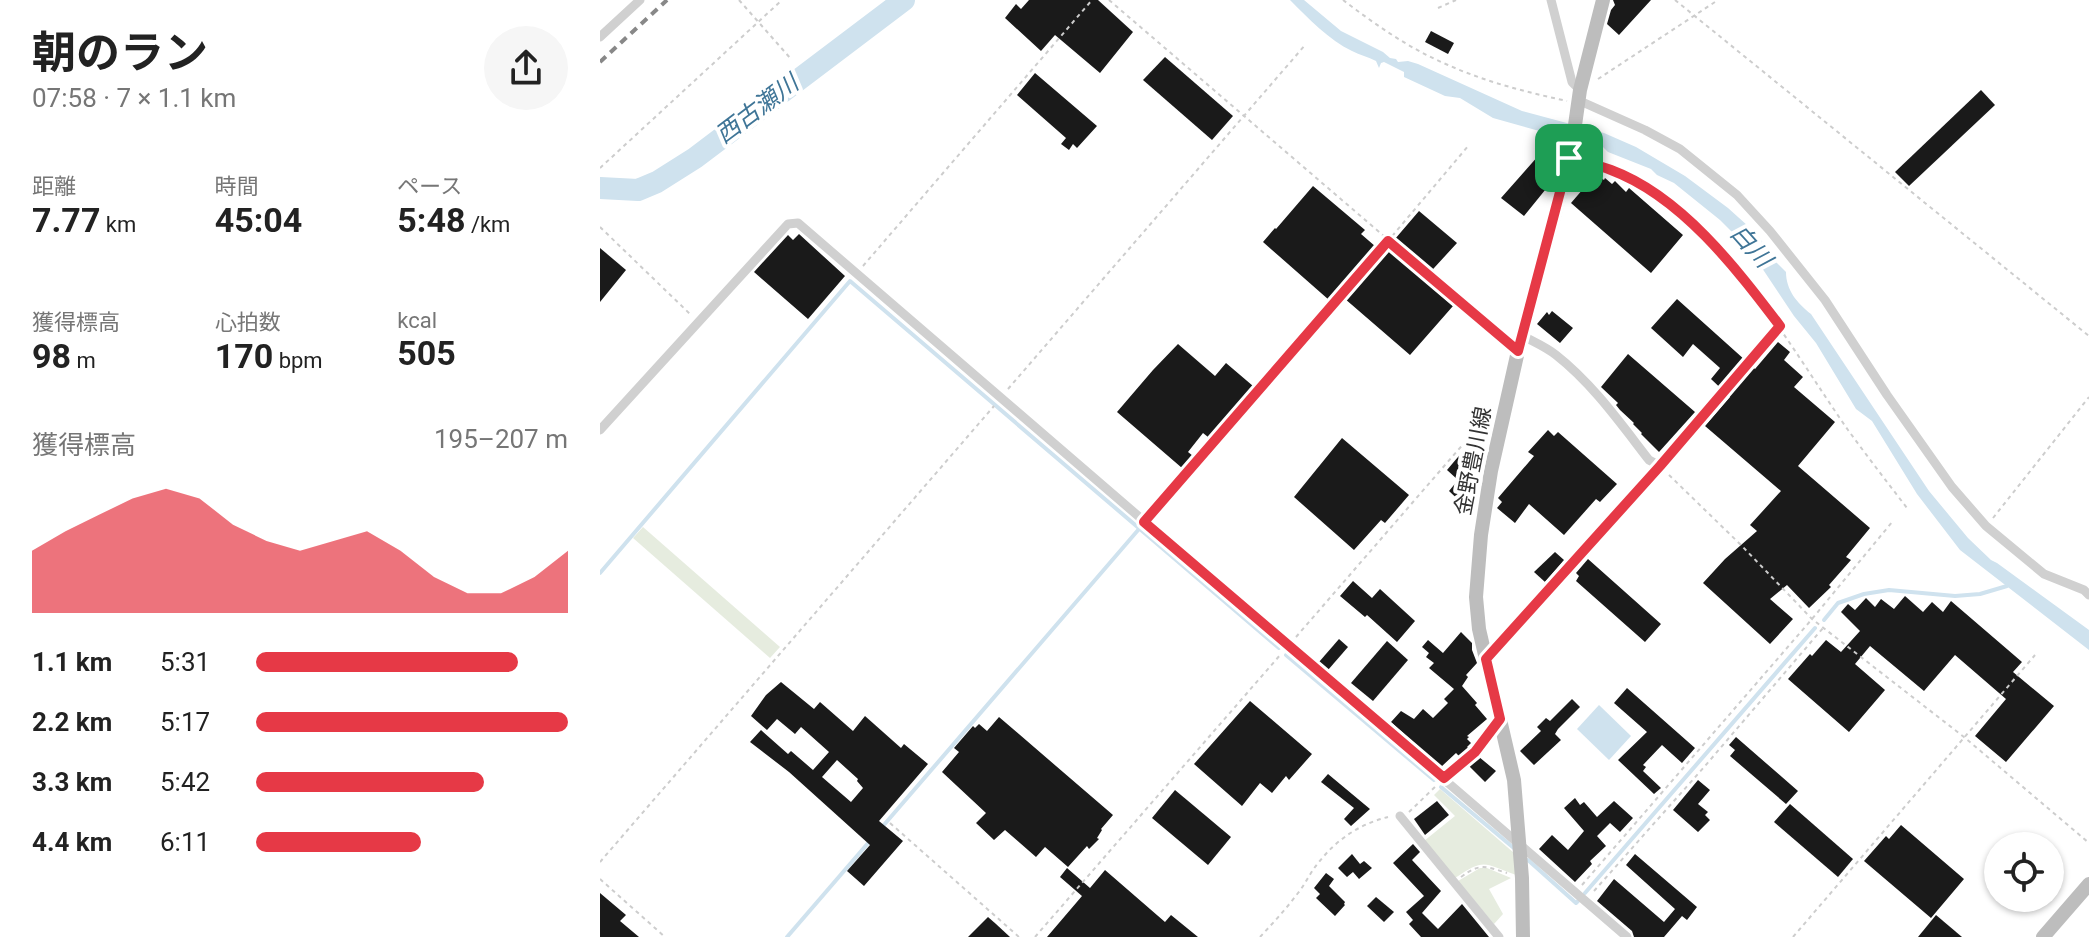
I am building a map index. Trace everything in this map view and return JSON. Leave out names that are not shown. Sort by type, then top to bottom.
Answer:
[{"type":"main road","name":"金野豊川線","points":[[1523,937],[1514,780],[1479,629],[1476,597],[1481,535],[1491,471],[1518,351],[1570,156],[1579,101],[1603,0]]},
{"type":"main road","points":[[2043,937],[2089,884]]},
{"type":"street","points":[[600,37],[640,0]]},
{"type":"street","points":[[1551,0],[1579,101],[1680,149],[1737,195],[1799,265],[1952,487],[1986,526],[2044,574],[2084,590],[2089,595]]},
{"type":"street","points":[[600,430],[788,224],[798,223],[1627,937]]},
{"type":"street","points":[[1486,659],[1660,466],[1649,460],[1599,397],[1568,365],[1553,352],[1523,336]]},
{"type":"street","points":[[1400,816],[1499,937]]},
{"type":"path","points":[[739,0],[791,59]]},
{"type":"path","points":[[600,168],[782,0]]},
{"type":"path","points":[[857,273],[1092,0]]},
{"type":"path","points":[[1109,0],[1518,351]]},
{"type":"path","points":[[1343,0],[1388,33],[1446,65],[1514,89],[1568,102],[1579,101],[1718,0]]},
{"type":"path","points":[[1438,8],[1456,0]]},
{"type":"path","points":[[1675,0],[2089,336]]},
{"type":"path","points":[[600,862],[1306,44]]},
{"type":"path","points":[[1144,522],[1469,145]]},
{"type":"path","points":[[1570,156],[1612,171],[1663,199],[1720,252],[1780,326],[1848,430],[1907,508]]},
{"type":"path","points":[[600,227],[699,323]]},
{"type":"path","points":[[1780,326],[1660,466],[1812,619],[1964,737],[2089,843]]},
{"type":"path","points":[[1986,526],[2089,397]]},
{"type":"path","points":[[1035,937],[1490,413]]},
{"type":"path","points":[[1575,893],[1893,521]]},
{"type":"path","points":[[1585,901],[1823,628]]},
{"type":"path","points":[[1793,937],[2035,655]]},
{"type":"path","points":[[1260,937],[1333,846],[1353,830],[1372,821],[1409,812],[1475,752],[1500,719]]},
{"type":"path","points":[[890,823],[1019,937]]},
{"type":"path","points":[[1453,882],[1479,866],[1522,878]]},
{"type":"path","points":[[600,879],[665,937]]},
{"type":"shaded area","points":[[643,527],[780,647],[770,658],[633,538]]},
{"type":"shaded area","points":[[1440,789],[1514,853],[1516,875],[1484,864],[1455,878],[1424,841],[1455,816],[1434,795]]},
{"type":"shaded area","points":[[1480,868],[1511,878],[1489,889],[1503,914],[1494,924],[1458,881]]},
{"type":"water","name":"白川","points":[[1290,0],[1304,0],[1341,31],[1398,62],[1418,64],[1522,111],[1604,133],[1636,147],[1685,176],[1728,208],[1758,235],[1773,259],[1786,272],[1793,296],[1811,314],[1929,491],[1968,538],[1991,560],[2089,630],[2089,650],[1960,550],[1917,494],[1872,421],[1856,409],[1816,343],[1750,250],[1720,220],[1674,183],[1651,169],[1608,152],[1602,146],[1493,118],[1460,98],[1445,96],[1404,77],[1404,72],[1384,62],[1379,68],[1376,61],[1352,51],[1327,35]]},
{"type":"water","points":[[1599,705],[1631,736],[1609,760],[1577,729]]},
{"type":"building","points":[[1029,0],[1098,0],[1133,32],[1100,73],[1055,35],[1041,51],[1005,18],[1016,4],[1021,9]]},
{"type":"building","points":[[1613,0],[1651,0],[1619,35],[1607,24],[1615,5]]},
{"type":"building","points":[[1431,31],[1454,43],[1448,54],[1425,42]]},
{"type":"building","points":[[1165,57],[1233,116],[1212,140],[1143,80]]},
{"type":"building","points":[[1035,73],[1097,126],[1077,148],[1073,144],[1069,150],[1061,144],[1066,138],[1017,95]]},
{"type":"building","points":[[1981,90],[1995,105],[1909,186],[1895,172]]},
{"type":"building","points":[[1539,155],[1554,167],[1548,174],[1554,179],[1524,216],[1501,198]]},
{"type":"building","points":[[1596,174],[1612,184],[1615,181],[1626,192],[1629,188],[1683,235],[1651,273],[1571,203]]},
{"type":"building","points":[[1313,186],[1365,230],[1361,234],[1383,253],[1419,211],[1457,243],[1423,280],[1453,306],[1410,355],[1337,292],[1329,300],[1263,242]]},
{"type":"building","points":[[799,234],[845,276],[808,319],[754,272],[788,235],[793,240]]},
{"type":"building","points":[[600,248],[626,270],[600,302]]},
{"type":"building","points":[[1677,299],[1755,369],[1778,342],[1790,352],[1784,360],[1803,377],[1794,387],[1835,422],[1798,466],[1870,528],[1846,557],[1851,560],[1829,585],[1831,587],[1809,608],[1787,585],[1770,599],[1793,619],[1770,644],[1703,583],[1757,531],[1750,525],[1781,491],[1705,426],[1730,397],[1711,379],[1720,368],[1693,344],[1683,357],[1651,328]]},
{"type":"building","points":[[1552,311],[1573,328],[1560,343],[1537,324],[1547,312],[1549,315]]},
{"type":"building","points":[[1178,344],[1215,376],[1226,363],[1253,386],[1222,425],[1208,437],[1203,433],[1188,452],[1193,456],[1182,468],[1117,412]]},
{"type":"building","points":[[1628,354],[1695,412],[1659,452],[1601,387]]},
{"type":"building","points":[[1548,430],[1554,436],[1558,432],[1617,484],[1600,502],[1596,499],[1564,535],[1529,504],[1515,523],[1497,508],[1502,502],[1498,498],[1534,456],[1528,452]]},
{"type":"building","points":[[1342,438],[1409,495],[1385,523],[1381,520],[1354,550],[1294,497]]},
{"type":"building","points":[[1463,451],[1482,467],[1480,479],[1475,485],[1477,494],[1466,507],[1449,491],[1458,480],[1447,470]]},
{"type":"building","points":[[1555,552],[1564,560],[1545,582],[1534,572]]},
{"type":"building","points":[[1588,559],[1661,624],[1645,642],[1576,581],[1579,576],[1576,573]]},
{"type":"building","points":[[1353,581],[1372,598],[1380,589],[1415,621],[1397,642],[1340,596]]},
{"type":"building","points":[[1905,596],[1923,612],[1932,602],[1943,612],[1951,601],[2022,662],[2013,672],[2054,706],[2006,762],[1975,736],[2006,699],[1955,655],[1924,691],[1870,646],[1855,664],[1885,690],[1849,732],[1788,679],[1826,640],[1841,652],[1860,631],[1841,612],[1848,604],[1855,610],[1866,598],[1875,607],[1881,599],[1894,609]]},
{"type":"building","points":[[1461,632],[1472,643],[1477,663],[1466,675],[1468,677],[1462,686],[1487,719],[1467,736],[1471,743],[1467,747],[1496,771],[1485,782],[1456,753],[1441,767],[1391,722],[1401,711],[1414,719],[1423,709],[1433,718],[1448,703],[1444,699],[1454,689],[1429,668],[1434,663],[1426,657],[1429,653],[1422,647],[1428,640],[1443,653]]},
{"type":"building","points":[[1339,639],[1348,647],[1328,670],[1319,662]]},
{"type":"building","points":[[1387,641],[1408,660],[1373,701],[1351,683]]},
{"type":"building","points":[[781,682],[814,709],[820,702],[853,731],[865,716],[901,748],[904,744],[928,764],[879,821],[903,841],[864,886],[847,871],[870,845],[789,772],[750,742],[761,730],[788,754],[791,751],[813,770],[829,752],[801,727],[795,734],[777,719],[767,730],[751,716],[766,695]],"holes":[[[837,760],[858,779],[863,788],[851,802],[822,777]]]},
{"type":"building","points":[[1627,688],[1695,748],[1682,763],[1662,745],[1643,765],[1646,767],[1643,771],[1661,788],[1654,794],[1618,760],[1647,732],[1614,703]]},
{"type":"building","points":[[1572,699],[1580,707],[1555,734],[1561,740],[1534,765],[1520,751],[1541,731],[1537,727],[1546,718],[1550,721]]},
{"type":"building","points":[[1250,701],[1312,754],[1289,780],[1286,776],[1272,793],[1260,783],[1242,806],[1194,764]]},
{"type":"building","points":[[999,717],[1113,815],[1101,829],[1099,839],[1089,849],[1087,846],[1068,867],[1045,847],[1036,857],[1005,830],[994,840],[976,823],[986,813],[942,772],[959,752],[954,748],[973,726],[975,728],[979,724],[987,731]]},
{"type":"building","points":[[1736,737],[1798,791],[1786,804],[1730,756],[1735,750],[1729,745]]},
{"type":"building","points":[[1328,774],[1370,809],[1351,826],[1344,819],[1354,808],[1321,782]]},
{"type":"building","points":[[1698,780],[1710,790],[1698,804],[1708,812],[1705,815],[1710,820],[1698,832],[1673,810]]},
{"type":"building","points":[[1175,790],[1231,837],[1208,865],[1152,818]]},
{"type":"building","points":[[1575,798],[1580,805],[1584,802],[1597,817],[1614,801],[1633,818],[1620,832],[1610,823],[1597,836],[1606,846],[1575,882],[1539,849],[1552,835],[1568,850],[1584,831],[1564,808]]},
{"type":"building","points":[[1437,801],[1449,815],[1425,835],[1414,819]]},
{"type":"building","points":[[1790,804],[1853,859],[1838,877],[1774,822]]},
{"type":"building","points":[[1901,825],[1964,879],[1931,918],[1864,861],[1886,836],[1889,839]]},
{"type":"building","points":[[1413,844],[1420,852],[1412,860],[1441,891],[1422,913],[1438,929],[1462,904],[1489,937],[1421,937],[1409,924],[1413,920],[1406,912],[1424,896],[1393,863]]},
{"type":"building","points":[[1352,854],[1360,864],[1364,861],[1372,868],[1359,879],[1353,872],[1347,877],[1338,868]]},
{"type":"building","points":[[1635,854],[1697,907],[1687,920],[1682,916],[1664,937],[1634,937],[1632,931],[1597,901],[1614,879],[1664,922],[1675,909],[1626,865]]},
{"type":"building","points":[[1067,868],[1090,888],[1105,870],[1165,922],[1171,915],[1198,937],[1047,937],[1082,896],[1060,877]]},
{"type":"building","points":[[1326,873],[1334,879],[1329,886],[1345,902],[1335,916],[1316,898],[1320,894],[1314,888]]},
{"type":"building","points":[[600,893],[626,915],[620,921],[639,937],[600,937]]},
{"type":"building","points":[[1376,897],[1394,912],[1384,922],[1367,906]]},
{"type":"building","points":[[1936,915],[1962,937],[1918,937]]},
{"type":"building","points":[[988,917],[996,924],[1010,937],[968,937]]},
{"type":"waterway","name":"西古瀬川","points":[[600,188],[638,190],[657,182],[695,158],[904,0]]},
{"type":"waterway","points":[[600,573],[850,281],[1279,648]]},
{"type":"waterway","points":[[883,826],[1139,529]]},
{"type":"waterway","points":[[1824,620],[1838,603],[1864,594],[1889,590],[1955,596],[1980,594],[2007,586]]},
{"type":"waterway","points":[[1585,893],[1815,628]]},
{"type":"waterway","points":[[1286,655],[1434,780]]},
{"type":"waterway","points":[[1441,787],[1515,849]]},
{"type":"waterway","points":[[787,937],[869,842]]},
{"type":"waterway","points":[[1528,860],[1576,903],[1578,901]]},
{"type":"railway","points":[[600,62],[667,0]]},
{"type":"route","points":[[1569,158],[1612,171],[1663,199],[1720,252],[1780,326],[1660,466],[1486,659],[1500,719],[1475,752],[1444,778],[1144,522],[1388,241],[1518,351],[1569,158]]}]
